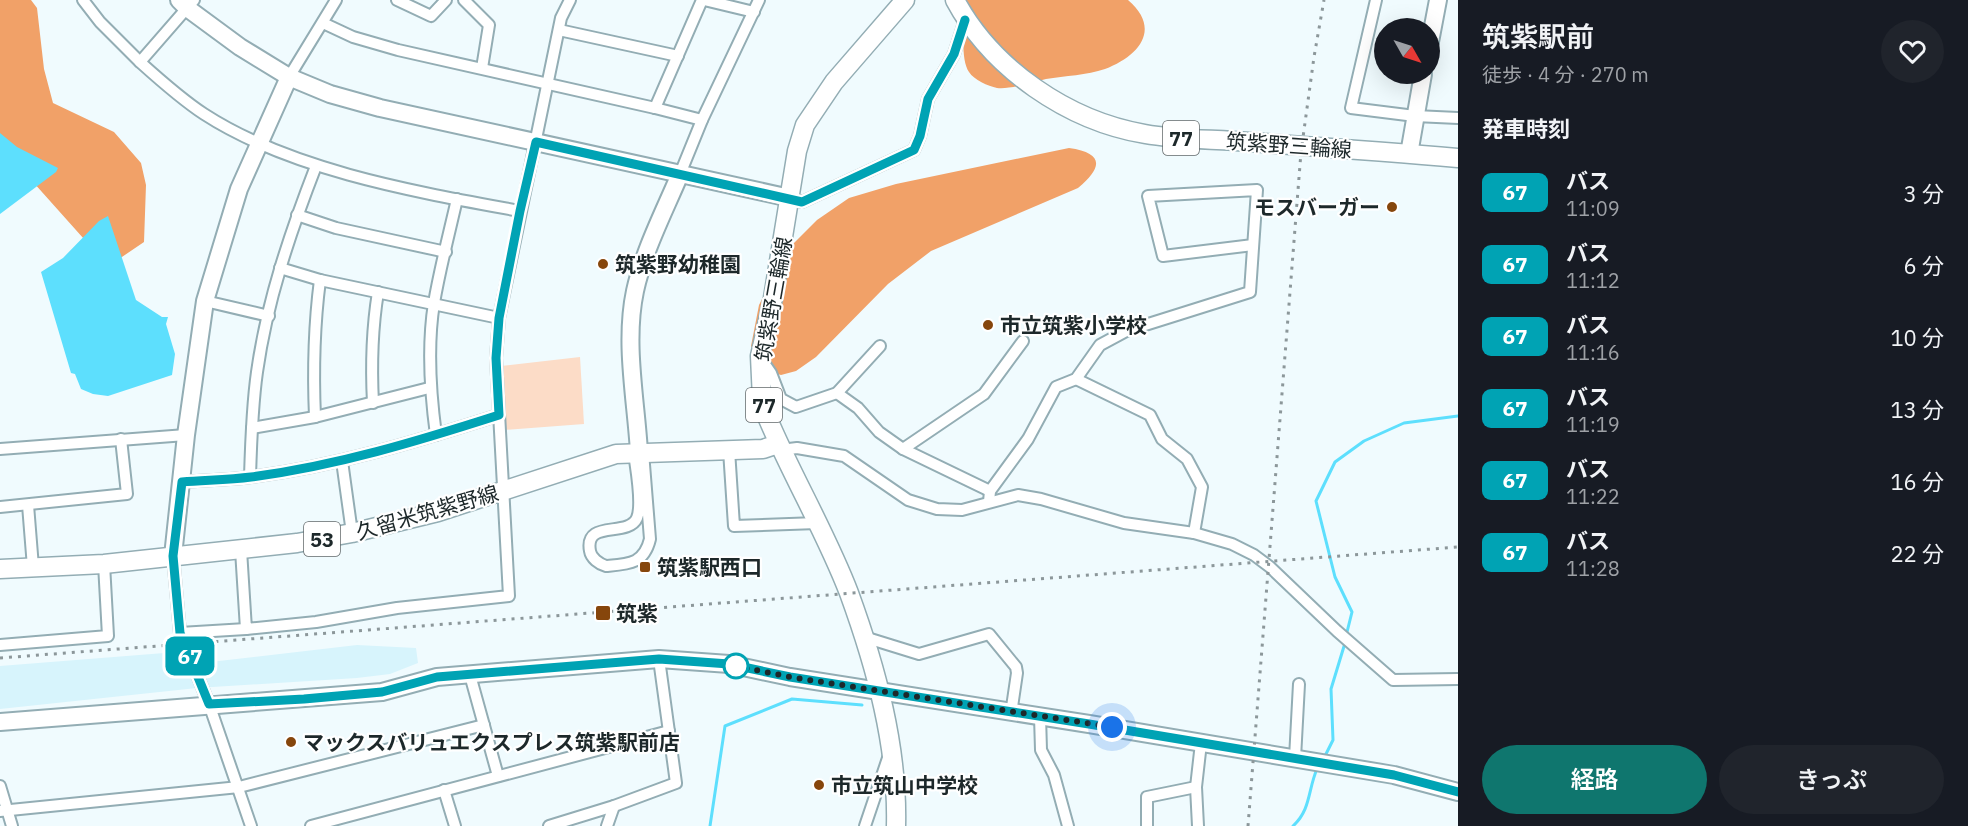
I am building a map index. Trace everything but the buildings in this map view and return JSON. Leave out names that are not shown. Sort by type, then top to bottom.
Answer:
[{"type":"main road","name":"筑紫野三輪線","points":[[896,826],[891,749],[864,637],[849,594],[768,419],[762,399],[760,356],[797,151],[805,125],[834,82],[905,0]]},
{"type":"main road","name":"筑紫野三輪線","points":[[955,0],[965,20],[985,44],[1018,75],[1087,118],[1114,127],[1180,138],[1458,158]]},
{"type":"main road","name":"久留米筑紫野線","points":[[0,569],[104,564],[297,543],[352,533],[438,512],[616,454],[780,447]]},
{"type":"street","points":[[83,0],[100,22],[140,63],[204,114],[259,142],[316,166],[457,199],[520,211]]},
{"type":"street","points":[[251,826],[209,704],[180,633],[173,556],[186,435],[205,301],[239,189],[259,142],[290,77],[336,0]]},
{"type":"street","points":[[397,0],[431,16],[446,0]]},
{"type":"street","points":[[464,0],[489,25],[482,68]]},
{"type":"street","points":[[180,633],[316,622],[396,608],[509,596],[496,358],[499,318],[561,18],[570,0]]},
{"type":"street","points":[[655,108],[703,0],[754,12]]},
{"type":"street","points":[[639,452],[638,516],[628,527],[599,531],[590,542],[590,552],[593,557],[606,566],[634,562],[645,553],[650,539],[639,452],[631,336],[635,291],[647,251],[702,120],[759,0]]},
{"type":"street","points":[[1376,0],[1351,108],[1415,116],[1458,118]]},
{"type":"street","points":[[1435,18],[1438,0]]},
{"type":"street","points":[[140,63],[187,3],[240,47],[290,77],[330,94],[380,108],[802,202],[914,150],[920,136],[928,99],[954,54],[965,20]]},
{"type":"street","points":[[322,23],[353,37],[387,47],[702,120]]},
{"type":"street","points":[[559,30],[678,56]]},
{"type":"street","points":[[1409,154],[1422,84]]},
{"type":"street","points":[[250,477],[257,372],[268,316],[280,268],[316,166]]},
{"type":"street","points":[[989,496],[1028,439],[1056,387],[1076,379],[1100,345],[1126,331],[1250,292],[1257,190],[1148,196],[1162,256],[1253,245]]},
{"type":"street","points":[[436,435],[429,388],[430,346],[434,304],[457,199]]},
{"type":"street","points":[[297,215],[336,228],[446,252]]},
{"type":"street","points":[[280,268],[320,280],[499,318]]},
{"type":"street","points":[[315,417],[314,345],[320,280]]},
{"type":"street","points":[[373,403],[372,345],[378,292]]},
{"type":"street","points":[[205,301],[268,316]]},
{"type":"street","points":[[903,449],[984,394],[1023,341]]},
{"type":"street","points":[[760,356],[771,373],[781,399],[796,407],[837,393],[880,346]]},
{"type":"street","points":[[1076,379],[1150,415],[1162,440],[1186,459],[1202,487],[1194,532]]},
{"type":"street","points":[[252,428],[315,417],[429,388]]},
{"type":"street","points":[[837,393],[858,408],[879,432],[903,449],[989,496]]},
{"type":"street","points":[[182,482],[250,477],[342,460],[436,435],[499,415]]},
{"type":"street","points":[[0,448],[186,435]]},
{"type":"street","points":[[0,507],[127,494],[121,440]]},
{"type":"street","points":[[780,447],[844,456],[908,500],[937,509],[962,510],[989,496],[1018,495],[1124,523],[1194,532],[1232,544],[1254,555],[1285,580],[1338,632],[1393,680],[1458,679]]},
{"type":"street","points":[[729,450],[734,526],[817,523]]},
{"type":"street","points":[[342,460],[352,533]]},
{"type":"street","points":[[28,505],[33,567]]},
{"type":"street","points":[[241,550],[246,629]]},
{"type":"street","points":[[0,645],[108,636],[104,564]]},
{"type":"street","points":[[864,637],[919,654],[989,634],[1016,667],[1012,707]]},
{"type":"street","points":[[0,722],[382,692],[437,677],[659,659],[729,664],[790,677],[1295,758],[1394,775],[1458,792]]},
{"type":"street","points":[[549,826],[614,806],[676,783],[659,659]]},
{"type":"street","points":[[470,675],[498,776]]},
{"type":"street","points":[[1295,758],[1299,684]]},
{"type":"street","points":[[1040,716],[1041,750],[1054,775],[1068,826]]},
{"type":"street","points":[[3,810],[239,787],[484,725]]},
{"type":"street","points":[[311,826],[669,732]]},
{"type":"street","points":[[1198,826],[1196,787],[1201,743]]},
{"type":"street","points":[[865,826],[891,749]]},
{"type":"street","points":[[0,786],[3,810],[12,826]]},
{"type":"street","points":[[1147,826],[1147,797],[1196,787]]},
{"type":"street","points":[[444,790],[455,826]]},
{"type":"street","points":[[607,826],[614,806]]},
{"type":"shaded area","points":[[0,0],[31,0],[37,8],[44,69],[53,103],[114,132],[141,163],[146,185],[144,242],[116,261],[92,248],[0,145]]},
{"type":"shaded area","points":[[966,0],[1128,0],[1144,21],[1145,31],[1142,40],[1128,57],[1105,69],[1014,87],[997,88],[974,78],[966,65],[963,37]]},
{"type":"shaded area","points":[[1069,148],[1089,153],[1096,162],[1092,174],[1078,188],[931,251],[888,284],[816,357],[796,371],[781,375],[767,371],[758,362],[751,346],[759,305],[786,251],[817,220],[849,198],[896,184]]},
{"type":"shaded area","points":[[580,357],[584,424],[504,430],[501,366]]},
{"type":"shaded area","points":[[357,645],[416,648],[418,663],[390,674],[357,678],[197,688],[0,709],[0,666],[177,652],[184,665]]},
{"type":"water","points":[[0,133],[17,147],[58,168],[56,172],[0,214]]},
{"type":"water","points":[[108,216],[136,300],[162,317],[168,317],[166,324],[175,354],[172,375],[108,396],[93,394],[81,389],[75,374],[71,373],[41,272],[63,258],[99,221]]},
{"type":"waterway","points":[[1346,636],[1352,612],[1335,577],[1316,501],[1335,462],[1364,441],[1404,423],[1458,416]]},
{"type":"waterway","points":[[1324,758],[1333,740],[1331,689],[1345,643]]},
{"type":"waterway","points":[[710,826],[725,726],[792,699],[862,705]]},
{"type":"waterway","points":[[1293,826],[1306,806],[1317,769]]},
{"type":"railway","points":[[1248,826],[1301,152],[1324,0]]},
{"type":"railway","points":[[0,658],[1458,547]]},
{"type":"bus line","name":"67","points":[[965,20],[954,54],[928,99],[920,136],[914,150],[802,202],[536,142],[499,318],[496,358],[499,415],[436,435],[342,460],[250,477],[182,482],[173,556],[180,633],[209,704],[382,692],[437,677],[659,659],[729,664],[790,677],[1394,775],[1458,792]]},
{"type":"place","name":"モスバーガー","points":[[1392,207]]},
{"type":"place","name":"筑紫野幼稚園","points":[[603,264]]},
{"type":"place","name":"市立筑紫小学校","points":[[988,325]]},
{"type":"place","name":"筑紫駅西口","points":[[645,567]]},
{"type":"place","name":"筑紫","points":[[603,613]]},
{"type":"place","name":"マックスバリュエクスプレス筑紫駅前店","points":[[291,742]]},
{"type":"place","name":"市立筑山中学校","points":[[819,785]]},
{"type":"route","points":[[736,666],[790,677],[1112,727]]}]
